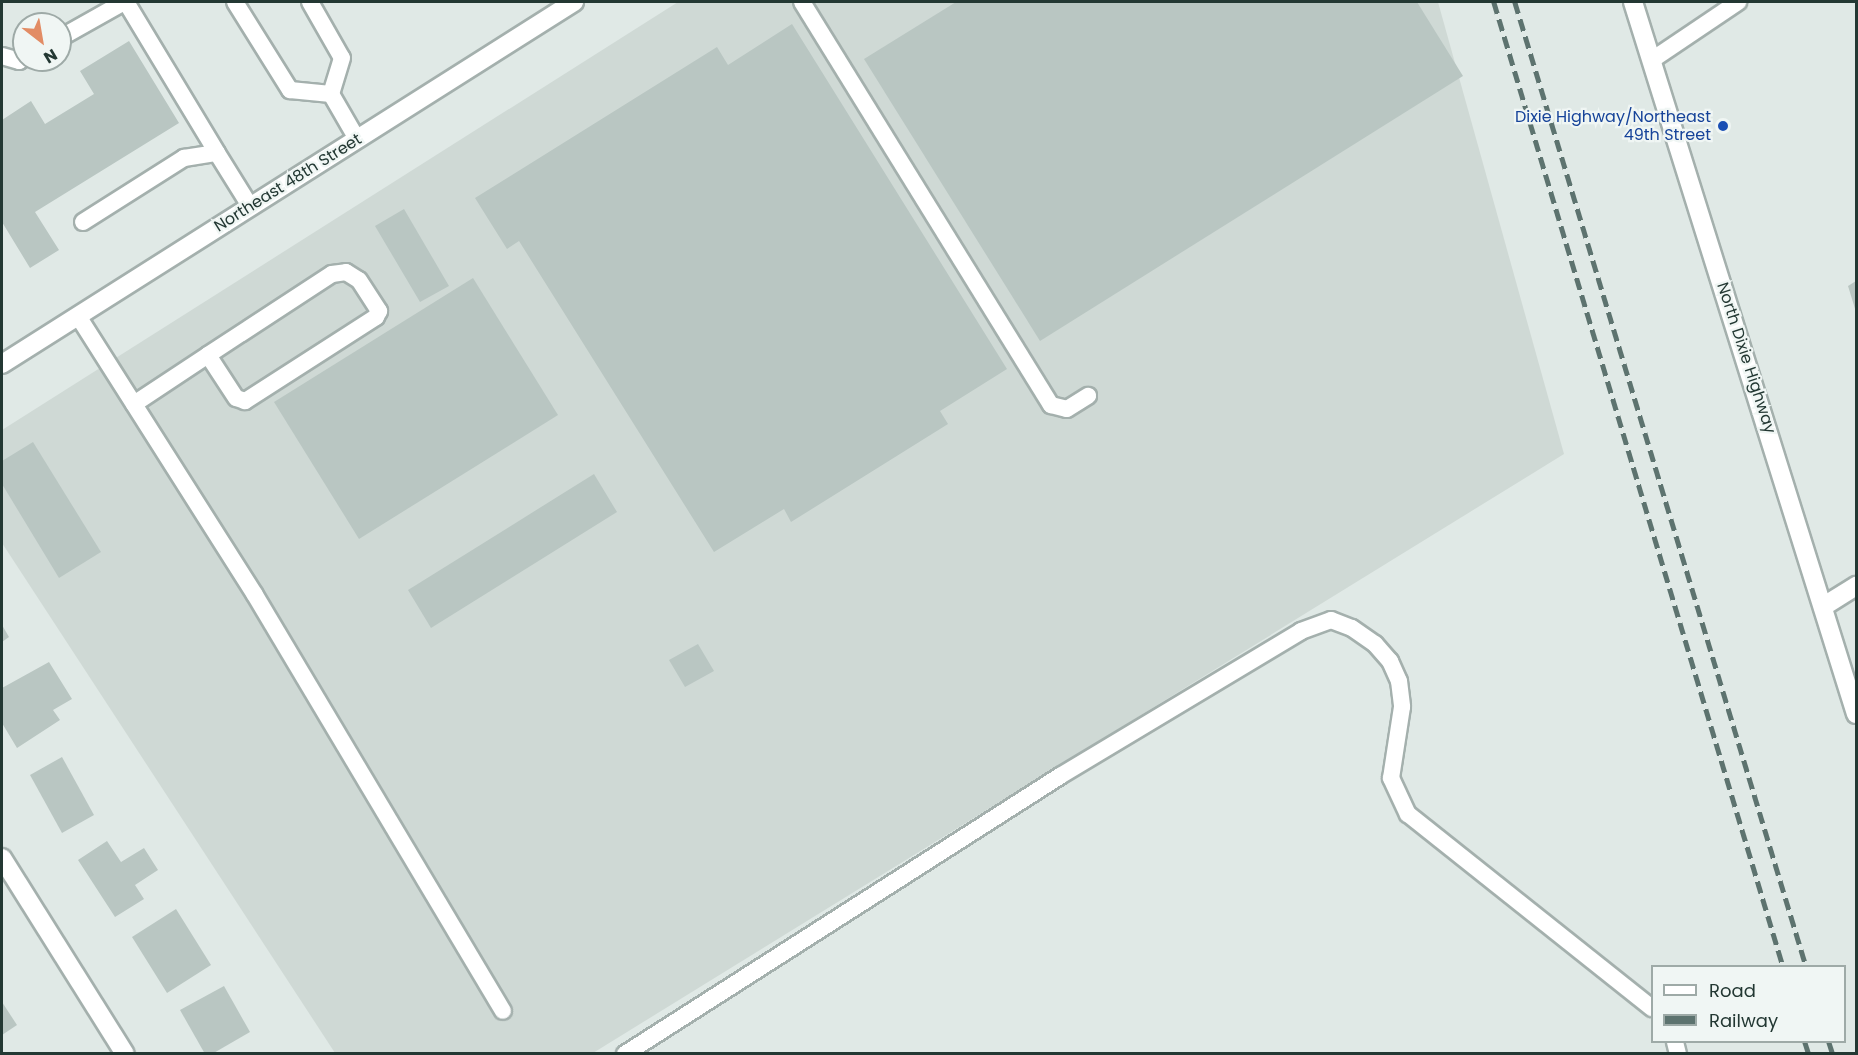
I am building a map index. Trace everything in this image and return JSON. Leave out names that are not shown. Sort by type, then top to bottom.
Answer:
[{"type":"street","name":"Northeast 48th Street","points":[[2,364],[574,2]]},
{"type":"street","name":"North Dixie Highway","points":[[1633,2],[1857,714]]},
{"type":"street","points":[[1824,606],[1857,586]]},
{"type":"street","points":[[2,858],[125,1053]]},
{"type":"lane","points":[[72,31],[125,2],[250,206]]},
{"type":"lane","points":[[235,2],[290,90],[331,94]]},
{"type":"lane","points":[[309,2],[342,58],[331,94],[357,139]]},
{"type":"lane","points":[[1652,60],[1738,2]]},
{"type":"lane","points":[[809,4],[1051,405],[1067,409],[1088,396]]},
{"type":"lane","points":[[82,222],[184,158],[217,153]]},
{"type":"lane","points":[[134,404],[208,355],[332,274],[346,272],[358,280],[379,311],[376,317],[244,401],[236,398],[208,355]]},
{"type":"lane","points":[[78,316],[255,595],[503,1011]]},
{"type":"lane","points":[[625,1053],[1060,776],[1302,631],[1331,620],[1352,627],[1375,644],[1390,661],[1399,681],[1402,706],[1391,778],[1408,814],[1651,1006]]},
{"type":"shaded area","points":[[678,2],[1438,2],[1564,454],[593,1053],[335,1053],[2,543],[2,430]]},
{"type":"building","points":[[956,2],[1417,2],[1463,76],[1040,341],[864,59]]},
{"type":"building","points":[[792,24],[1007,369],[940,411],[948,424],[791,522],[784,509],[714,552],[519,241],[507,249],[475,198],[717,47],[728,65]]},
{"type":"building","points":[[129,41],[179,123],[35,212],[59,250],[30,268],[2,222],[2,120],[31,101],[45,124],[94,94],[80,71]]},
{"type":"building","points":[[404,209],[449,286],[420,302],[375,226]]},
{"type":"building","points":[[473,278],[558,415],[359,539],[274,402]]},
{"type":"building","points":[[1856,281],[1856,312],[1848,286]]},
{"type":"building","points":[[33,442],[101,552],[59,578],[2,484],[2,461]]},
{"type":"building","points":[[594,474],[617,512],[431,628],[408,590]]},
{"type":"building","points":[[2,625],[9,637],[2,642]]},
{"type":"building","points":[[698,644],[714,671],[685,687],[669,660]]},
{"type":"building","points":[[49,662],[72,699],[53,710],[60,720],[17,748],[2,723],[2,688]]},
{"type":"building","points":[[62,757],[94,815],[62,833],[30,775]]},
{"type":"building","points":[[107,841],[121,862],[144,848],[158,870],[135,885],[144,899],[115,917],[78,860]]},
{"type":"building","points":[[176,909],[211,965],[167,993],[132,937]]},
{"type":"building","points":[[224,986],[250,1032],[212,1054],[205,1054],[180,1010]]},
{"type":"building","points":[[2,1002],[17,1025],[2,1035]]},
{"type":"railway","points":[[1494,2],[1783,965]]},
{"type":"railway","points":[[1515,2],[1806,965]]},
{"type":"railway","points":[[1805,1043],[1809,1054]]},
{"type":"railway","points":[[1829,1043],[1833,1054]]},
{"type":"place","name":"Dixie Highway/Northeast 49th Street","points":[[1723,126]]}]
